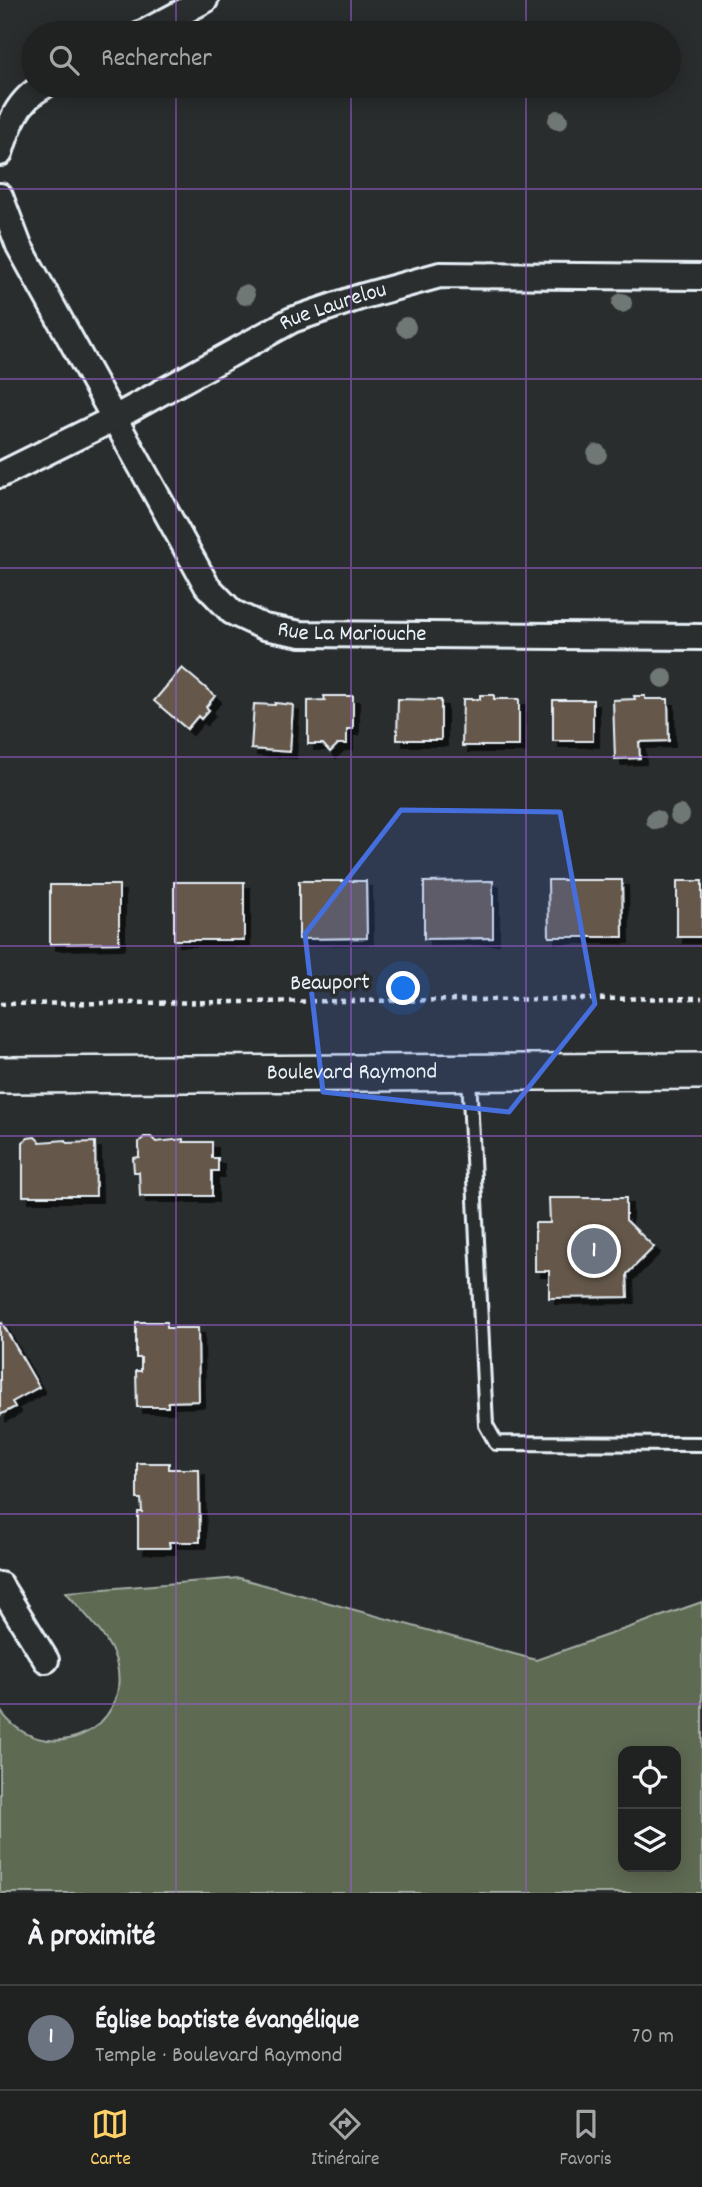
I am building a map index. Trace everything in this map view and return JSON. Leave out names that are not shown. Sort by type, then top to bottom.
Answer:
[{"type":"street","points":[[166,21],[205,0]]},
{"type":"street","points":[[0,153],[7,127],[26,98]]},
{"type":"street","name":"Rue La Mariouche","points":[[0,196],[19,246],[113,419],[207,586],[232,612],[264,627],[301,634],[702,637]]},
{"type":"street","name":"Rue Laurelou","points":[[0,475],[113,419],[292,320],[360,297],[440,275],[702,276]]},
{"type":"street","name":"Boulevard Raymond","points":[[0,1075],[702,1070]]},
{"type":"street","points":[[0,1586],[46,1660]]},
{"type":"lane","points":[[469,1072],[486,1425],[496,1443],[702,1444]]},
{"type":"path","name":"Beauport","points":[[0,1004],[702,998]]},
{"type":"highlighted area","points":[[401,810],[560,812],[595,1004],[509,1112],[323,1092],[305,934]]},
{"type":"green space","points":[[239,1578],[536,1660],[702,1602],[702,1893],[0,1893],[0,1710],[18,1729],[39,1738],[61,1740],[81,1735],[99,1724],[112,1707],[118,1686],[116,1661],[107,1642],[66,1592]]},
{"type":"building","points":[[182,668],[215,696],[206,707],[209,710],[201,719],[198,716],[187,729],[154,701]]},
{"type":"building","points":[[480,695],[494,695],[494,699],[519,699],[519,746],[462,746],[463,699],[480,699]]},
{"type":"building","points":[[324,696],[353,696],[353,729],[347,729],[347,744],[338,744],[330,752],[323,744],[308,744],[308,701],[325,700]]},
{"type":"building","points":[[634,696],[668,699],[669,741],[639,742],[640,758],[615,759],[613,700],[635,699]]},
{"type":"building","points":[[398,699],[441,700],[441,740],[397,740]]},
{"type":"building","points":[[553,700],[593,700],[593,741],[553,741]]},
{"type":"building","points":[[254,704],[293,705],[290,752],[251,749]]},
{"type":"building","points":[[548,880],[622,880],[623,937],[549,937]]},
{"type":"building","points":[[299,881],[366,881],[367,938],[299,939]]},
{"type":"building","points":[[493,881],[493,938],[424,939],[424,882]]},
{"type":"building","points":[[677,881],[702,881],[702,937],[677,937]]},
{"type":"building","points":[[174,882],[244,882],[244,940],[174,940]]},
{"type":"building","points":[[50,885],[119,885],[119,943],[50,944]]},
{"type":"building","points":[[35,1137],[40,1142],[95,1142],[96,1196],[23,1196],[23,1142]]},
{"type":"building","points":[[144,1137],[151,1137],[156,1142],[183,1139],[183,1142],[212,1142],[212,1158],[218,1158],[218,1171],[212,1171],[212,1196],[140,1196],[139,1172],[134,1172],[133,1158],[139,1157],[139,1142]]},
{"type":"building","points":[[549,1198],[626,1198],[626,1220],[654,1247],[627,1274],[628,1297],[549,1298],[549,1271],[535,1271],[535,1223],[550,1223]]},
{"type":"building","points":[[136,1322],[167,1322],[167,1328],[198,1328],[199,1401],[168,1402],[168,1407],[137,1407],[136,1371],[141,1371],[141,1358],[136,1358]]},
{"type":"building","points":[[2,1323],[39,1387],[12,1402],[15,1407],[0,1415],[0,1325]]},
{"type":"building","points":[[137,1463],[169,1463],[169,1469],[199,1469],[200,1542],[169,1542],[170,1548],[138,1548],[138,1512],[142,1512],[141,1499],[137,1499]]},
{"type":"place","name":"Église baptiste évangélique","points":[[594,1251]]}]
